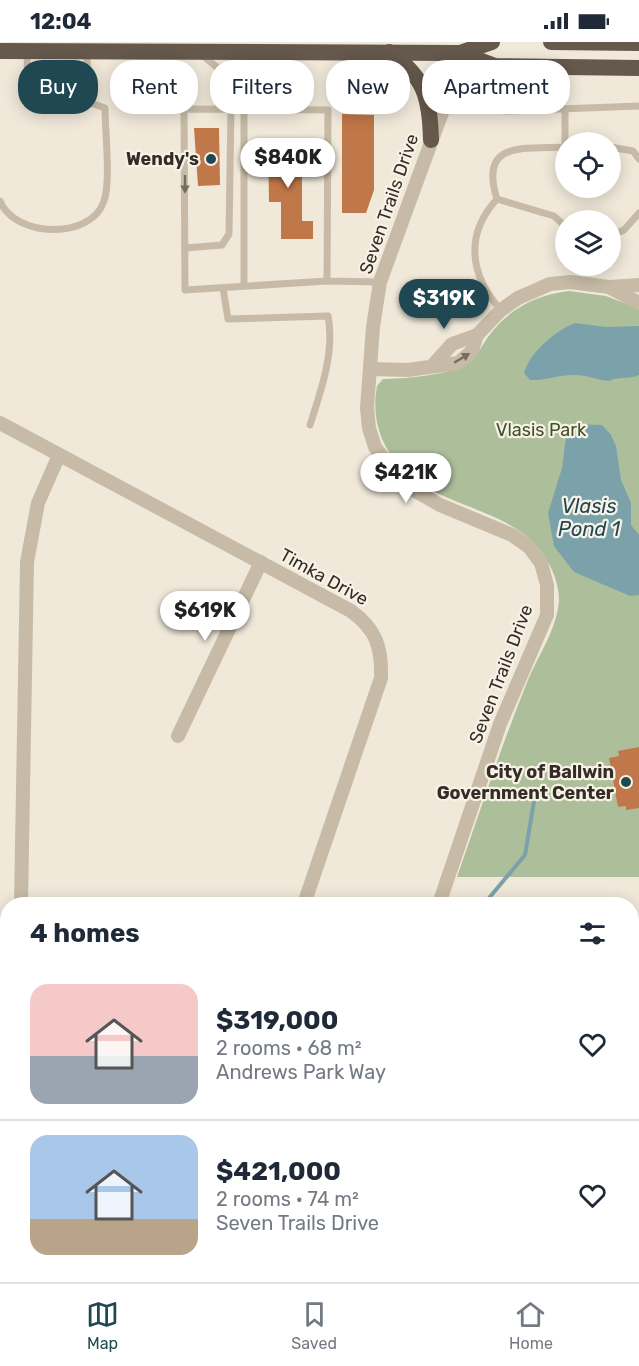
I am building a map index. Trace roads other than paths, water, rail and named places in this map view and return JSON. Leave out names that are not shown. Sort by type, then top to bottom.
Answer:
[{"type":"highway","points":[[460,53],[492,42]]},
{"type":"highway","points":[[551,42],[639,43]]},
{"type":"highway","points":[[6,48],[27,51],[87,50],[120,46],[195,50],[272,46],[362,47],[388,52],[460,53],[495,66],[639,68]]},
{"type":"highway","points":[[388,52],[407,64],[424,88],[430,116],[431,140]]},
{"type":"street","name":"Seven Trails Drive","points":[[441,897],[500,724],[547,615],[547,585],[541,563],[529,547],[512,535],[440,505],[403,484],[388,468],[375,447],[369,428],[370,369],[380,282],[452,86],[460,53]]},
{"type":"street","points":[[434,364],[452,344],[477,335],[501,310],[518,298],[550,284],[570,282],[609,287],[639,285]]},
{"type":"street","points":[[609,287],[639,303]]},
{"type":"street","points":[[370,369],[408,370],[434,364],[446,365],[465,359],[472,351],[477,335]]},
{"type":"street","name":"Timka Drive","points":[[0,423],[351,610],[366,621],[380,648],[381,678],[306,897]]},
{"type":"street","points":[[21,897],[27,561],[38,503],[59,455]]},
{"type":"street","points":[[178,736],[261,562]]},
{"type":"lane","points":[[87,50],[87,60]]},
{"type":"lane","points":[[195,50],[210,62]]},
{"type":"lane","points":[[27,51],[27,60]]},
{"type":"lane","points":[[0,201],[9,216],[38,227],[77,226],[94,216],[104,202],[106,193],[105,108],[98,106]]},
{"type":"lane","points":[[570,109],[639,106]]},
{"type":"lane","points":[[210,108],[184,109],[185,290],[223,288],[244,284],[380,282]]},
{"type":"lane","points":[[314,110],[328,110],[327,281]]},
{"type":"lane","points":[[185,248],[222,245],[229,234],[231,114]]},
{"type":"lane","points":[[244,284],[245,114]]},
{"type":"lane","points":[[497,199],[491,172],[494,161],[502,153],[515,149],[566,147],[565,114]]},
{"type":"lane","points":[[621,147],[633,151],[639,159]]},
{"type":"lane","points":[[497,199],[555,217]]},
{"type":"lane","points":[[497,199],[486,211],[474,249],[476,268],[482,286],[501,310]]},
{"type":"lane","points":[[621,231],[639,213]]},
{"type":"lane","points":[[223,288],[228,319],[328,316],[332,334],[321,390],[310,425]]},
{"type":"water","points":[[575,323],[606,327],[639,326],[639,375],[609,381],[577,375],[530,380],[524,373],[532,357],[559,331]]},
{"type":"water","name":"Vlasis Pond 1","points":[[577,424],[602,425],[611,435],[616,446],[621,480],[631,503],[631,525],[639,535],[639,595],[630,596],[574,572],[554,546],[548,513],[562,468],[567,430]]},
{"type":"waterway","points":[[490,897],[525,855],[535,795]]},
{"type":"place","name":"Wendy's","points":[[211,159]]},
{"type":"place","name":"City of Ballwin Government Center","points":[[626,782]]},
{"type":"park label","name":"Vlasis Park","points":[[541,430]]}]
